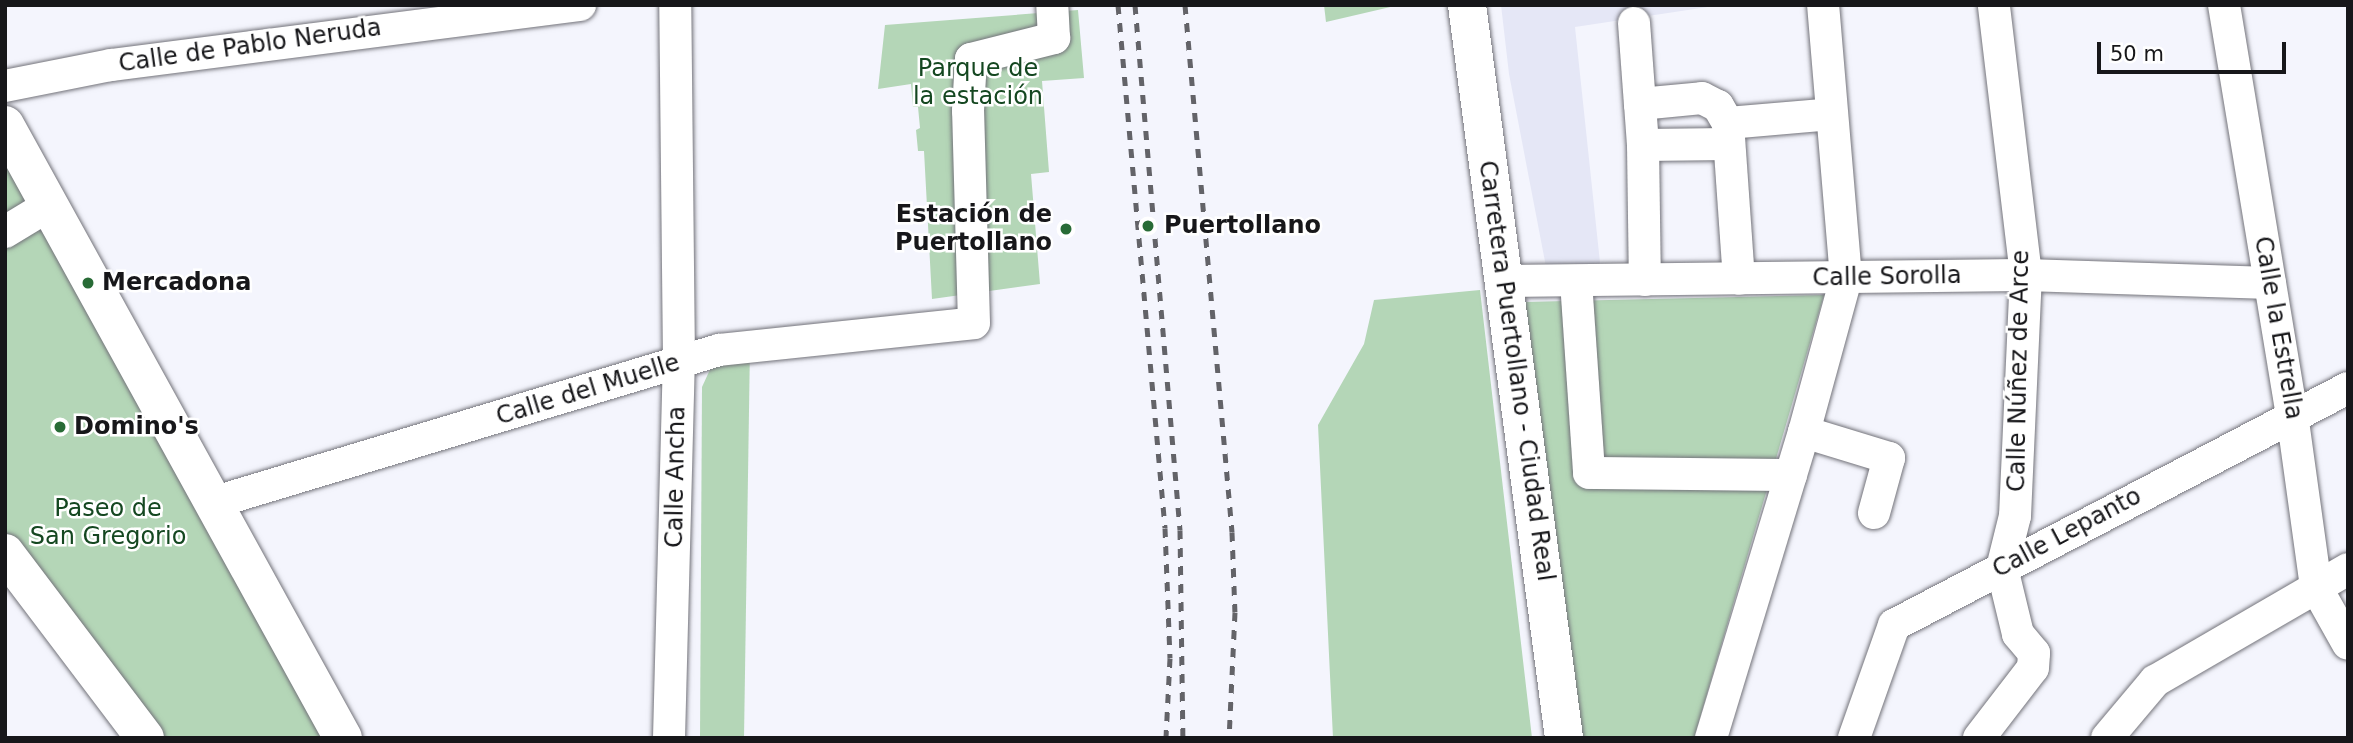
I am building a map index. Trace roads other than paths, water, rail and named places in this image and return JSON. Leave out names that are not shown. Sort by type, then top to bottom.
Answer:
[{"type":"main road","name":"Carretera Puertollano - Ciudad Real","points":[[1467,5],[1564,738]]},
{"type":"main road","points":[[5,125],[343,738]]},
{"type":"main road","points":[[5,553],[145,738]]},
{"type":"street","name":"Calle de Pablo Neruda","points":[[5,86],[111,65],[580,5]]},
{"type":"street","name":"Calle Ancha","points":[[669,738],[679,362],[676,5]]},
{"type":"street","name":"Calle del Muelle","points":[[212,503],[679,362],[750,345],[974,323],[968,111],[971,59],[1054,38],[1052,5]]},
{"type":"street","points":[[1711,738],[1804,432],[1846,278],[1823,5]]},
{"type":"street","name":"Calle Núñez de Arce","points":[[1994,5],[2026,275],[2015,516],[2002,568]]},
{"type":"street","name":"Calle la Estrella","points":[[2224,5],[2292,414],[2316,587],[2348,644]]},
{"type":"street","points":[[1634,23],[1643,145],[1645,280]]},
{"type":"street","points":[[1640,104],[1702,98],[1718,106],[1728,134],[1739,279]]},
{"type":"street","points":[[1643,145],[1728,134],[1832,114]]},
{"type":"street","points":[[5,232],[48,206]]},
{"type":"street","name":"Calle Sorolla","points":[[1504,281],[2026,275],[2270,283]]},
{"type":"street","points":[[1576,281],[1589,472],[1791,475]]},
{"type":"street","name":"Calle Lepanto","points":[[1854,738],[1894,625],[2292,414],[2348,388]]},
{"type":"street","points":[[1804,432],[1892,449],[1874,513]]},
{"type":"street","points":[[1979,738],[2033,668],[2034,653],[2018,634],[2002,568]]},
{"type":"street","points":[[2107,738],[2155,681],[2348,569]]},
{"type":"railway","points":[[1118,5],[1165,528],[1170,658],[1166,738]]},
{"type":"railway","points":[[1135,5],[1180,530],[1183,738]]},
{"type":"railway","points":[[1185,5],[1232,532],[1235,612],[1229,738]]},
{"type":"place","name":"Puertollano","points":[[1148,226]]},
{"type":"place","name":"Estación de Puertollano","points":[[1066,229]]},
{"type":"place","name":"Mercadona","points":[[88,283]]},
{"type":"place","name":"Domino's","points":[[60,427]]},
{"type":"park label","name":"Parque de la estación","points":[[978,83]]},
{"type":"park label","name":"Paseo de San Gregorio","points":[[108,523]]}]
